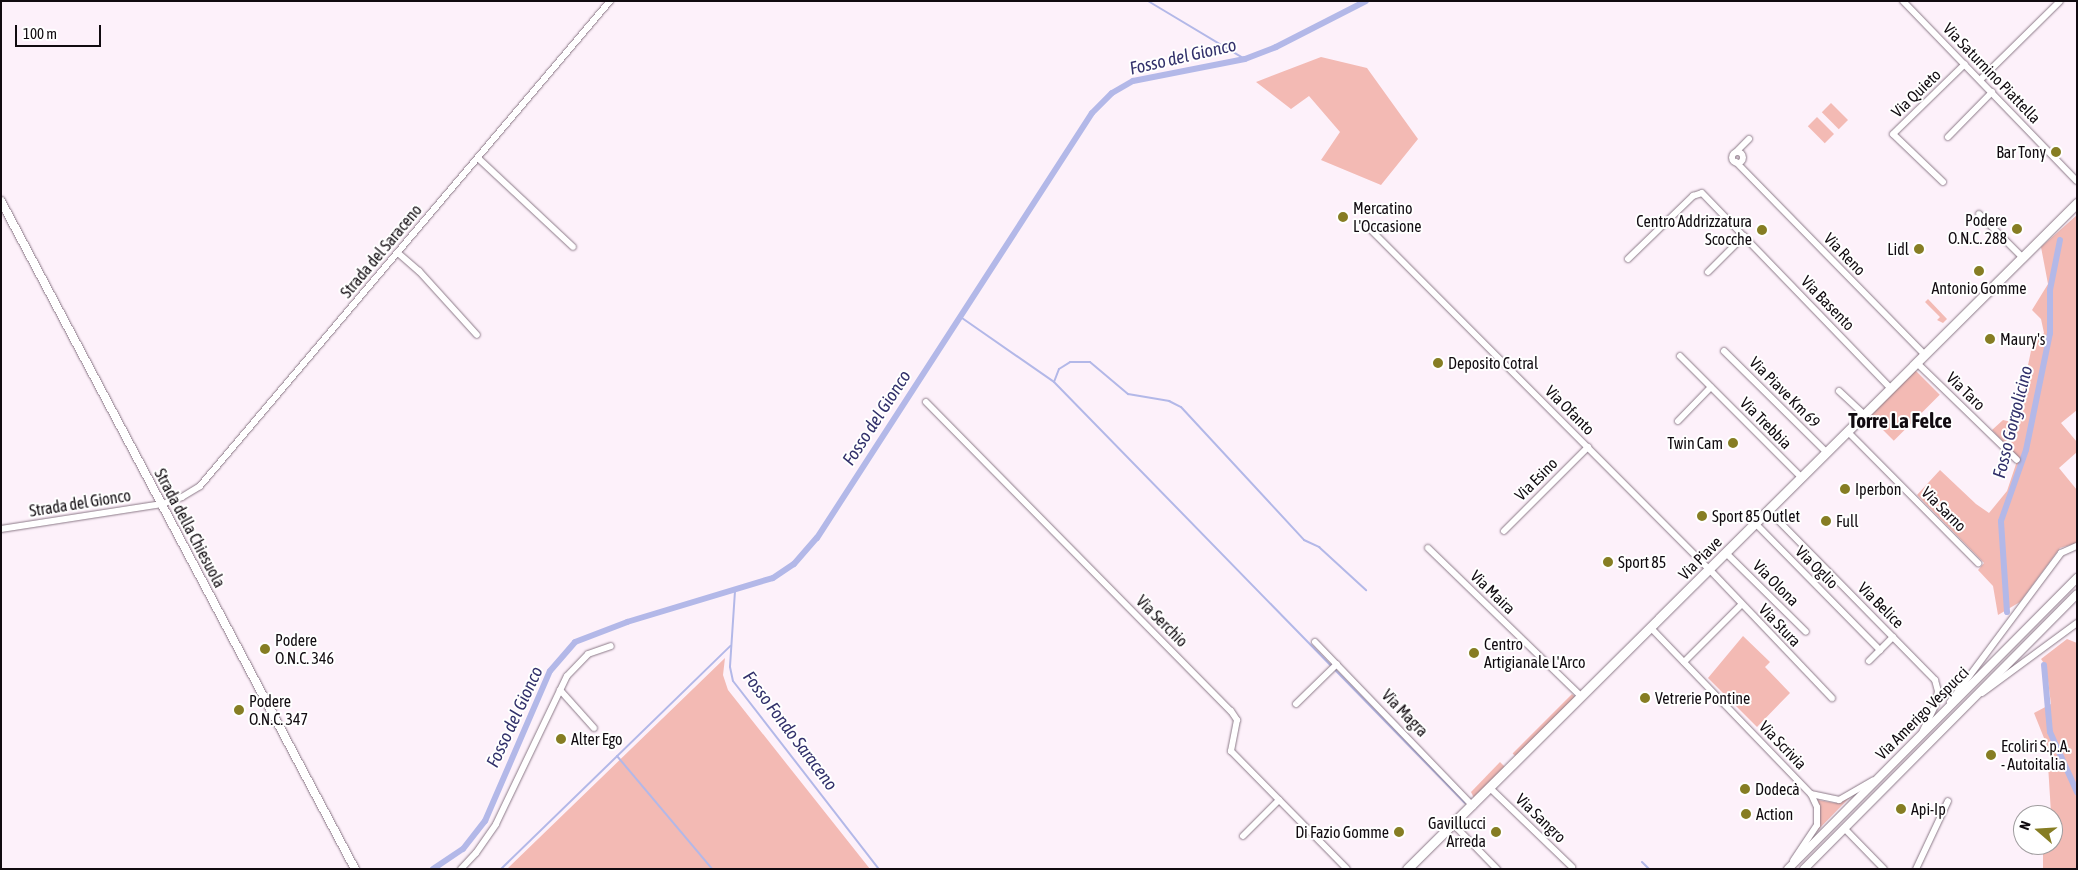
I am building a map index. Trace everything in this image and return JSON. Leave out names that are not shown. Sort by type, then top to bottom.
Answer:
[{"type":"main road","name":"Via Piave","points":[[1407,869],[1454,825],[2077,203]]},
{"type":"street","name":"Strada del Saraceno","points":[[162,504],[186,495],[208,478],[610,1]]},
{"type":"street","name":"Via Saturnino Piattella","points":[[1902,1],[2077,181]]},
{"type":"street","points":[[1980,80],[2060,1]]},
{"type":"street","name":"Via Quieto","points":[[1943,182],[1893,134],[1965,64]]},
{"type":"street","points":[[1948,137],[1992,92]]},
{"type":"street","points":[[1746,170],[1741,155],[1744,144],[1750,139]]},
{"type":"street","name":"Via Reno","points":[[1741,155],[1732,156],[1925,355]]},
{"type":"street","points":[[478,158],[572,247]]},
{"type":"street","name":"Via Basento","points":[[1628,259],[1698,194],[1706,196],[1891,389]]},
{"type":"street","name":"Strada della Chiesuola","points":[[1,201],[355,869]]},
{"type":"street","points":[[1979,214],[2023,258]]},
{"type":"street","name":"Via Ofanto","points":[[1368,227],[1710,570]]},
{"type":"street","points":[[1708,272],[1744,236]]},
{"type":"street","points":[[398,253],[416,267],[477,335]]},
{"type":"street","name":"Via Piave Km 69","points":[[1724,351],[1827,453]]},
{"type":"street","name":"Via Trebbia","points":[[1680,356],[1802,478]]},
{"type":"street","name":"Via Taro","points":[[1917,363],[2017,460]]},
{"type":"street","points":[[1678,421],[1711,387]]},
{"type":"street","points":[[1839,391],[1865,416]]},
{"type":"street","name":"Via Serchio","points":[[926,402],[1232,711],[1237,720],[1231,751],[1347,869]]},
{"type":"street","name":"Via Sarno","points":[[1848,432],[1978,562]]},
{"type":"street","name":"Via Esino","points":[[1504,531],[1588,446]]},
{"type":"street","name":"Strada del Gionco","points":[[1,529],[162,504]]},
{"type":"street","name":"Via Belice","points":[[1769,511],[1935,680],[1938,691],[1935,706],[1923,731]]},
{"type":"street","name":"Via Oglio","points":[[1756,524],[1880,650]]},
{"type":"street","points":[[1944,709],[2062,553],[2077,546]]},
{"type":"street","name":"Via Maira","points":[[1428,548],[1582,697]]},
{"type":"street","name":"Via Olona","points":[[1726,553],[1806,632]]},
{"type":"street","name":"Via Stura","points":[[1710,570],[1741,605],[1832,698]]},
{"type":"street","name":"Via Amerigo Vespucci","points":[[1788,868],[1944,709],[2077,578]]},
{"type":"street","name":"Via Amerigo Vespucci","points":[[1804,869],[2077,594]]},
{"type":"street","points":[[1684,662],[1741,605]]},
{"type":"street","points":[[1970,701],[2077,623]]},
{"type":"street","name":"Via Scrivia","points":[[1651,628],[1811,794],[1817,807],[1817,825],[1788,868]]},
{"type":"street","points":[[1869,661],[1893,637]]},
{"type":"street","name":"Via Magra","points":[[1315,642],[1473,806]]},
{"type":"street","points":[[461,869],[480,849],[498,821],[560,690],[582,658],[611,646]]},
{"type":"street","points":[[1296,704],[1337,664]]},
{"type":"street","points":[[560,690],[594,728]]},
{"type":"street","points":[[1811,794],[1839,800],[1878,777]]},
{"type":"street","name":"Via Sangro","points":[[1490,788],[1572,867]]},
{"type":"street","points":[[1243,836],[1279,800]]},
{"type":"street","points":[[1916,869],[1948,801]]},
{"type":"street","points":[[1454,825],[1497,869]]},
{"type":"street","points":[[1844,828],[1884,869]]},
{"type":"shaded area","points":[[1321,57],[1367,68],[1418,139],[1381,185],[1321,160],[1340,132],[1309,96],[1291,109],[1256,82]]},
{"type":"shaded area","points":[[1831,103],[1848,120],[1839,129],[1822,112]]},
{"type":"shaded area","points":[[1817,117],[1834,134],[1825,143],[1808,126]]},
{"type":"shaded area","points":[[2077,215],[2077,410],[2061,423],[2077,442],[2077,452],[2059,468],[2077,490],[2077,543],[2060,548],[2020,602],[1998,615],[1993,586],[1978,570],[1984,563],[1917,495],[1940,470],[1976,504],[1989,513],[2007,491],[2018,458],[1992,430],[2003,420],[2016,423],[2032,346],[2044,333],[2041,319],[2032,310],[2048,284],[2041,247]]},
{"type":"shaded area","points":[[1928,299],[1947,319],[1943,323],[1937,320],[1940,317],[1925,302]]},
{"type":"shaded area","points":[[1915,370],[1940,395],[1894,441],[1869,416]]},
{"type":"shaded area","points":[[2077,581],[1895,767],[1791,869]]},
{"type":"shaded area","points":[[1743,636],[1770,662],[1765,667],[1790,693],[1757,727],[1708,678]]},
{"type":"shaded area","points":[[2067,639],[2077,643],[2077,869],[2043,869],[2043,855],[2063,855],[2063,805],[2050,805],[2048,765],[2054,763],[2034,713],[2051,704],[2046,666],[2041,659]]},
{"type":"shaded area","points":[[725,658],[723,675],[728,690],[870,869],[507,869]]},
{"type":"shaded area","points":[[1572,694],[1575,697],[1515,756],[1513,753]]},
{"type":"shaded area","points":[[1500,762],[1505,767],[1474,798],[1471,792]]},
{"type":"shaded area","points":[[1850,797],[1816,832],[1820,819],[1818,800],[1835,803]]},
{"type":"waterway","points":[[1148,1],[1245,59]]},
{"type":"waterway","name":"Fosso del Gionco","points":[[433,869],[463,849],[485,821],[550,671],[575,642],[627,622],[773,578],[794,564],[817,538],[1092,113],[1112,93],[1133,81],[1245,59],[1276,47],[1366,1]]},
{"type":"waterway","name":"Fosso Gorgolicino","points":[[2007,612],[2001,521],[2026,450],[2050,333],[2050,290],[2060,240]]},
{"type":"waterway","points":[[962,318],[1054,382],[1465,803]]},
{"type":"waterway","points":[[1054,382],[1059,369],[1070,362],[1090,362],[1128,394],[1169,401],[1181,407],[1304,540],[1319,547],[1366,590]]},
{"type":"waterway","name":"Fosso Fondo Saraceno","points":[[735,591],[730,667],[733,681],[879,869]]},
{"type":"waterway","points":[[501,869],[730,646]]},
{"type":"waterway","name":"Fosso Gorgolicino","points":[[2044,665],[2050,732],[2077,792]]},
{"type":"waterway","points":[[617,756],[712,869]]},
{"type":"waterway","points":[[1642,862],[1649,869]]},
{"type":"place","name":"Bar Tony","points":[[2056,152]]},
{"type":"place","name":"Mercatino L'Occasione","points":[[1343,217]]},
{"type":"place","name":"Podere O.N.C. 288","points":[[2017,229]]},
{"type":"place","name":"Centro Addrizzatura Scocche","points":[[1762,230]]},
{"type":"place","name":"Lidl","points":[[1919,249]]},
{"type":"place","name":"Antonio Gomme","points":[[1979,271]]},
{"type":"place","name":"Maury's","points":[[1990,339]]},
{"type":"place","name":"Deposito Cotral","points":[[1438,363]]},
{"type":"place","name":"Twin Cam","points":[[1733,443]]},
{"type":"place","name":"Iperbon","points":[[1845,489]]},
{"type":"place","name":"Sport 85 Outlet","points":[[1702,516]]},
{"type":"place","name":"Full","points":[[1826,521]]},
{"type":"place","name":"Sport 85","points":[[1608,562]]},
{"type":"place","name":"Podere O.N.C. 346","points":[[265,649]]},
{"type":"place","name":"Centro Artigianale L'Arco","points":[[1474,653]]},
{"type":"place","name":"Vetrerie Pontine","points":[[1645,698]]},
{"type":"place","name":"Podere O.N.C. 347","points":[[239,710]]},
{"type":"place","name":"Alter Ego","points":[[561,739]]},
{"type":"place","name":"Ecoliri S.p.A. - Autoitalia","points":[[1991,755]]},
{"type":"place","name":"Dodecà","points":[[1745,789]]},
{"type":"place","name":"Api-Ip","points":[[1901,809]]},
{"type":"place","name":"Action","points":[[1746,814]]},
{"type":"place","name":"Di Fazio Gomme","points":[[1399,832]]},
{"type":"place","name":"Gavillucci Arreda","points":[[1496,832]]},
{"type":"district","name":"Torre La Felce","points":[[1900,420]]}]
